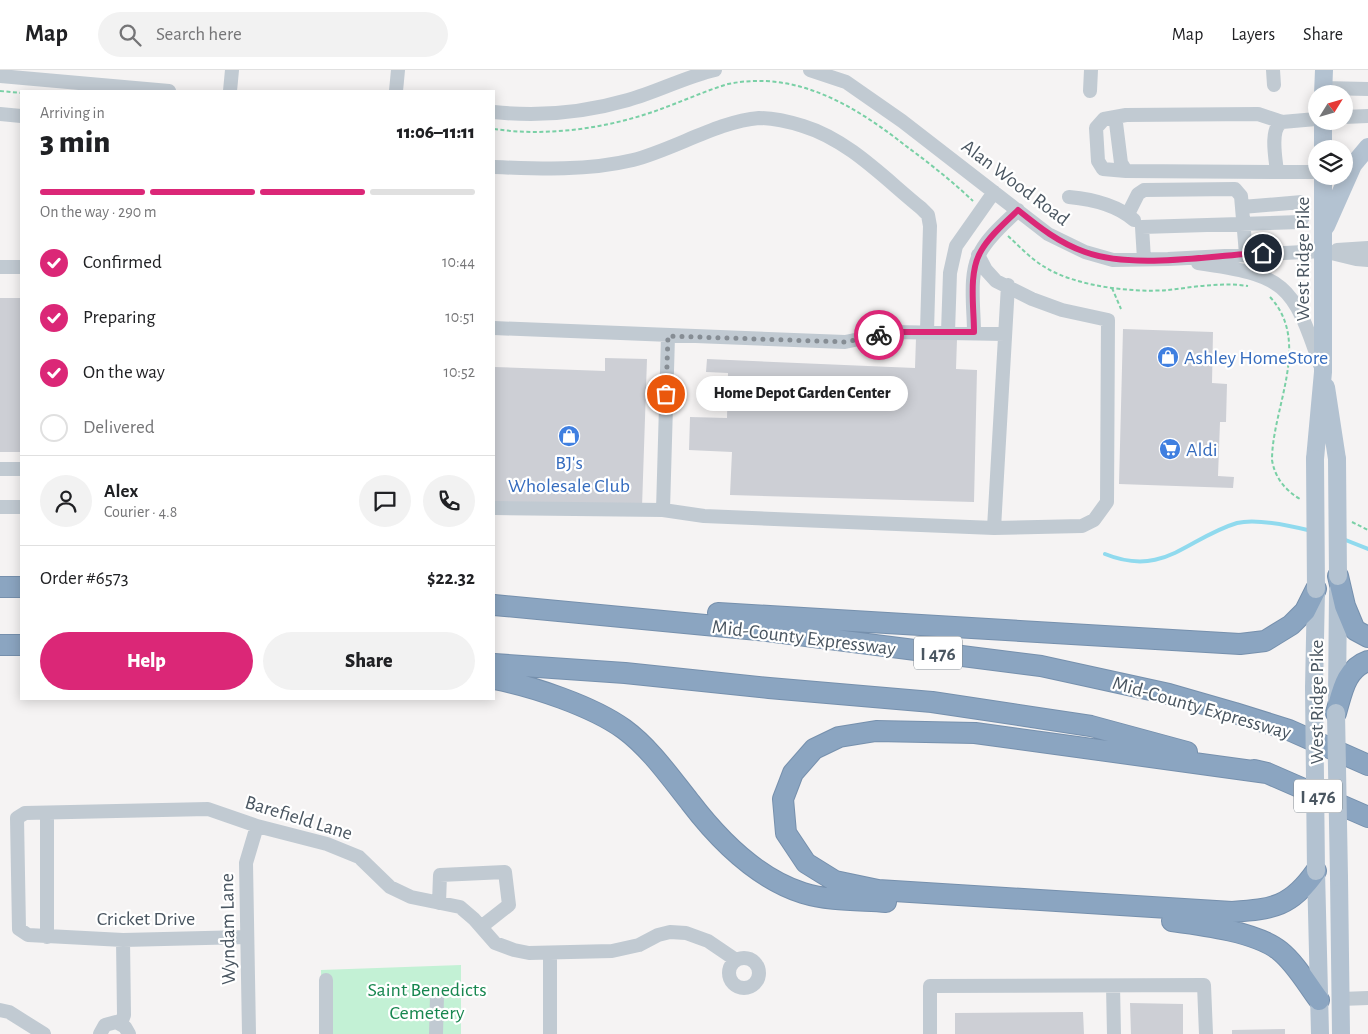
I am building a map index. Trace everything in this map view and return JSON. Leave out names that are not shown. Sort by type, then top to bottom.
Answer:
[{"type":"highway","points":[[0,586],[20,587]]},
{"type":"highway","points":[[1339,587],[1355,630],[1368,637]]},
{"type":"highway","points":[[495,600],[1240,644],[1265,641],[1291,625],[1305,611],[1316,589]]},
{"type":"highway","name":"Mid-County Expressway","points":[[495,605],[758,630],[1041,666],[1169,694],[1253,719],[1289,730],[1368,765]]},
{"type":"highway","points":[[0,645],[20,645]]},
{"type":"highway","points":[[1336,714],[1345,681],[1362,663],[1368,661]]},
{"type":"highway","name":"I 476","points":[[495,664],[625,673],[932,702],[1091,726],[1268,773],[1368,817]]},
{"type":"highway","points":[[495,678],[519,683],[583,707],[624,729],[661,765],[711,830],[742,858],[773,880],[804,894],[848,900],[1162,919],[1214,927],[1244,935],[1278,950],[1291,962],[1319,1000]]},
{"type":"highway","points":[[1268,773],[975,733],[876,731],[839,737],[814,749],[793,773],[783,799],[786,834],[806,863],[835,881],[878,890],[1232,912],[1261,910],[1285,903],[1303,890],[1316,871]]},
{"type":"main road","points":[[1324,70],[1324,85]]},
{"type":"main road","points":[[1323,242],[1353,164],[1368,147]]},
{"type":"main road","name":"West Ridge Pike","points":[[1320,1034],[1314,688],[1316,589],[1315,459],[1323,372],[1323,185]]},
{"type":"main road","name":"West Ridge Pike","points":[[1323,372],[1337,459],[1339,587],[1336,714],[1341,1034]]},
{"type":"street","points":[[230,90],[232,70]]},
{"type":"street","points":[[396,90],[398,70]]},
{"type":"street","points":[[495,112],[556,115],[590,109],[628,100],[715,70]]},
{"type":"street","name":"Alan Wood Road","points":[[810,70],[846,82],[1048,234],[1085,252],[1113,260],[1168,259],[1246,254],[1323,242],[1356,259],[1368,260]]},
{"type":"street","points":[[838,70],[872,100]]},
{"type":"street","points":[[1090,90],[1091,70]]},
{"type":"street","points":[[1273,70],[1274,85]]},
{"type":"street","points":[[0,76],[158,90]]},
{"type":"street","points":[[1353,90],[1368,89]]},
{"type":"street","points":[[0,114],[20,116]]},
{"type":"street","points":[[1308,120],[1282,122],[1258,114],[1126,115],[1104,119],[1096,128],[1098,161],[1103,169],[1126,171],[1308,172]]},
{"type":"street","points":[[1353,117],[1368,116]]},
{"type":"street","points":[[1112,118],[1116,123],[1121,163],[1126,171]]},
{"type":"street","points":[[495,167],[564,169],[612,164],[654,154],[736,122],[752,119],[783,121],[816,131],[858,156],[928,215],[930,226],[928,331]]},
{"type":"street","points":[[1277,172],[1275,132],[1278,124],[1282,122]]},
{"type":"street","points":[[1128,214],[1138,194],[1144,190],[1235,189],[1241,196],[1246,254]]},
{"type":"street","points":[[948,332],[950,272],[956,246],[994,192]]},
{"type":"street","points":[[1068,197],[1090,199],[1128,214],[1148,227],[1300,222],[1303,217],[1302,202],[1242,207]]},
{"type":"street","points":[[974,332],[974,283],[978,255],[988,241],[1018,210]]},
{"type":"street","points":[[1144,259],[1148,227]]},
{"type":"street","points":[[1323,242],[1368,248]]},
{"type":"street","points":[[495,508],[663,510],[704,516],[994,528],[1082,526],[1094,520],[1107,502],[1108,320],[1047,306],[992,277],[978,255]]},
{"type":"street","points":[[1168,259],[1251,271],[1278,284],[1295,303],[1305,320],[1323,372]]},
{"type":"street","points":[[0,267],[20,268]]},
{"type":"street","points":[[994,528],[1008,285]]},
{"type":"street","points":[[495,328],[846,342],[893,332],[928,331],[1005,334]]},
{"type":"street","points":[[663,510],[668,336]]},
{"type":"street","points":[[0,469],[20,469]]},
{"type":"street","points":[[0,507],[20,507]]},
{"type":"street","name":"Barefield Lane","points":[[47,937],[28,935],[19,929],[17,818],[25,813],[208,809],[257,826],[327,844],[359,857],[390,887],[411,897],[460,908],[474,918],[495,943],[504,948],[528,953],[612,951],[639,945],[658,935],[670,932],[686,933],[708,941],[736,960]]},
{"type":"street","points":[[47,814],[47,937]]},
{"type":"street","name":"Wyndam Lane","points":[[250,1034],[246,937],[246,864],[257,826]]},
{"type":"street","points":[[440,903],[440,875],[505,872],[509,905],[481,927]]},
{"type":"street","name":"Cricket Drive","points":[[47,937],[123,940],[246,937]]},
{"type":"street","points":[[100,1034],[101,1030],[110,1022],[125,1029],[123,940]]},
{"type":"street","points":[[550,953],[550,1034]]},
{"type":"street","points":[[326,980],[326,1034]]},
{"type":"street","points":[[930,1034],[930,986],[1204,985],[1206,1034]]},
{"type":"street","points":[[1113,986],[1114,1034]]},
{"type":"street","points":[[436,996],[436,1034]]},
{"type":"street","points":[[1341,999],[1368,998]]},
{"type":"street","points":[[0,1010],[9,1012],[44,1034]]},
{"type":"path","points":[[0,91],[20,93]]},
{"type":"path","points":[[1112,288],[1121,309]]},
{"type":"green space","name":"Saint Benedicts Cemetery","points":[[461,965],[461,1034],[322,1034],[321,970]]},
{"type":"building","points":[[0,298],[20,298],[20,452],[0,452]]},
{"type":"building","points":[[1123,329],[1213,332],[1212,383],[1227,384],[1226,422],[1220,422],[1218,476],[1234,477],[1233,488],[1119,484]]},
{"type":"building","points":[[916,338],[957,339],[956,369],[977,370],[974,502],[730,495],[732,452],[689,450],[690,417],[727,418],[728,373],[706,372],[707,359],[915,368]]},
{"type":"building","name":"BJ's Wholesale Club","points":[[605,358],[647,359],[642,507],[495,502],[495,367],[605,371]]},
{"type":"building","points":[[1130,1003],[1183,1004],[1183,1034],[1131,1034]]},
{"type":"building","points":[[1083,1012],[1084,1034],[955,1034],[955,1013]]},
{"type":"building","points":[[1285,1029],[1285,1034],[1232,1034],[1232,1030]]},
{"type":"waterway","points":[[1105,554],[1126,560],[1160,559],[1219,530],[1245,522],[1274,523],[1312,531]]},
{"type":"waterway","points":[[1343,539],[1368,549]]},
{"type":"way so far","points":[[666,394],[668,336],[852,342],[879,335]]},
{"type":"place","name":"Ashley HomeStore","points":[[1168,357]]},
{"type":"place","name":"Home Depot Garden Center","points":[[666,394]]},
{"type":"place","name":"BJ's Wholesale Club","points":[[569,436]]},
{"type":"place","name":"Aldi","points":[[1170,449]]},
{"type":"route","points":[[879,335],[893,332],[974,332],[974,283],[978,255],[988,241],[1018,210],[1048,234],[1066,244],[1113,260],[1168,259],[1263,253]]}]
